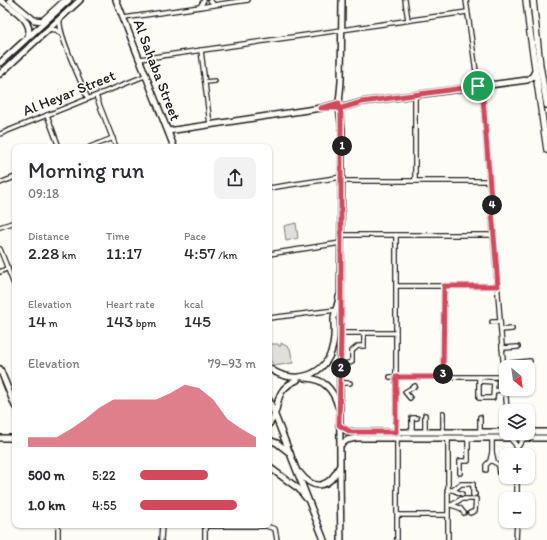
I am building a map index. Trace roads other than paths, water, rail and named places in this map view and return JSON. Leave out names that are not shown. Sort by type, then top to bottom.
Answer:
[{"type":"main road","points":[[526,0],[535,71],[543,84],[547,150]]},
{"type":"main road","points":[[533,0],[540,66]]},
{"type":"main road","points":[[529,26],[534,27],[547,105]]},
{"type":"street","points":[[1,0],[29,24],[30,30],[28,38]]},
{"type":"street","points":[[10,0],[34,20],[43,21],[68,0]]},
{"type":"street","points":[[0,63],[28,38],[64,0]]},
{"type":"street","points":[[0,74],[80,0]]},
{"type":"street","points":[[200,7],[204,0]]},
{"type":"street","points":[[206,6],[209,0],[214,5]]},
{"type":"street","points":[[124,18],[248,0]]},
{"type":"street","points":[[272,419],[275,414],[277,400],[284,388],[290,383],[318,370],[328,359],[333,345],[341,286],[342,0]]},
{"type":"street","points":[[405,0],[408,20]]},
{"type":"street","points":[[466,0],[480,86],[490,181],[503,360]]},
{"type":"street","name":"Al Sahaba Street","points":[[117,1],[173,144]]},
{"type":"street","points":[[140,59],[467,12]]},
{"type":"street","points":[[60,19],[59,26],[88,99]]},
{"type":"street","points":[[48,29],[56,30],[63,37]]},
{"type":"street","points":[[201,50],[210,125]]},
{"type":"street","points":[[527,80],[535,71]]},
{"type":"street","name":"Al Heyar Street","points":[[0,134],[147,75]]},
{"type":"street","points":[[168,131],[362,102],[527,80],[543,84]]},
{"type":"street","points":[[205,82],[215,81]]},
{"type":"street","points":[[415,95],[416,181]]},
{"type":"street","points":[[96,96],[115,144]]},
{"type":"street","points":[[47,115],[59,144]]},
{"type":"street","points":[[97,144],[112,138]]},
{"type":"street","points":[[0,183],[12,178]]},
{"type":"street","points":[[272,188],[342,179],[490,181]]},
{"type":"street","points":[[0,228],[12,223]]},
{"type":"street","points":[[342,235],[494,235]]},
{"type":"street","points":[[396,235],[397,540]]},
{"type":"street","points":[[272,254],[341,243]]},
{"type":"street","points":[[0,249],[12,279]]},
{"type":"street","points":[[0,272],[8,268]]},
{"type":"street","points":[[397,286],[498,286]]},
{"type":"street","points":[[443,377],[444,286]]},
{"type":"street","points":[[272,318],[338,310]]},
{"type":"street","points":[[338,310],[341,333],[341,383],[339,413],[341,540]]},
{"type":"street","points":[[444,321],[449,321]]},
{"type":"street","points":[[492,322],[500,322]]},
{"type":"street","points":[[501,330],[512,329]]},
{"type":"street","points":[[341,333],[396,334]]},
{"type":"street","points":[[341,365],[352,362],[352,351],[358,346],[364,346],[364,334]]},
{"type":"street","points":[[502,348],[518,346]]},
{"type":"street","points":[[0,369],[12,392]]},
{"type":"street","points":[[272,370],[283,376],[318,380],[329,388],[336,400],[339,413]]},
{"type":"street","points":[[390,377],[443,377],[479,379],[493,381],[493,398],[479,398],[479,379]]},
{"type":"street","points":[[479,379],[499,377]]},
{"type":"street","points":[[341,383],[350,383]]},
{"type":"street","points":[[396,392],[405,392],[415,385]]},
{"type":"street","points":[[494,391],[499,391]]},
{"type":"street","points":[[405,392],[410,398]]},
{"type":"street","points":[[272,407],[324,540]]},
{"type":"street","points":[[443,413],[443,432]]},
{"type":"street","points":[[425,415],[425,432]]},
{"type":"street","points":[[475,438],[480,432],[480,417]]},
{"type":"street","points":[[412,432],[412,418],[417,418]]},
{"type":"street","points":[[339,425],[351,432],[448,438],[499,438]]},
{"type":"street","points":[[340,445],[353,438],[397,435],[412,432],[499,432]]},
{"type":"street","points":[[535,432],[547,432]]},
{"type":"street","points":[[0,438],[12,438]]},
{"type":"street","points":[[448,438],[447,490],[450,506],[448,515],[448,540]]},
{"type":"street","points":[[460,473],[460,461],[468,461],[468,438]]},
{"type":"street","points":[[492,438],[492,461]]},
{"type":"street","points":[[535,438],[547,438]]},
{"type":"street","points":[[511,440],[517,448],[523,440]]},
{"type":"street","points":[[272,441],[277,443],[291,455]]},
{"type":"street","points":[[492,461],[499,466]]},
{"type":"street","points":[[486,470],[486,465],[492,461]]},
{"type":"street","points":[[296,467],[302,475],[316,485],[327,484],[332,480],[340,466]]},
{"type":"street","points":[[272,469],[300,489],[314,512]]},
{"type":"street","points":[[453,490],[461,484],[473,484],[473,494],[475,494]]},
{"type":"street","points":[[447,490],[453,490],[462,494]]},
{"type":"street","points":[[450,506],[461,499],[476,499],[475,511],[470,513]]},
{"type":"street","points":[[450,506],[460,508],[464,514]]},
{"type":"street","points":[[398,515],[448,515]]},
{"type":"street","points":[[58,528],[58,540]]},
{"type":"street","points":[[162,528],[162,540]]},
{"type":"street","points":[[205,528],[205,540]]},
{"type":"street","points":[[272,528],[275,529],[277,540]]},
{"type":"street","points":[[516,528],[516,540]]}]
